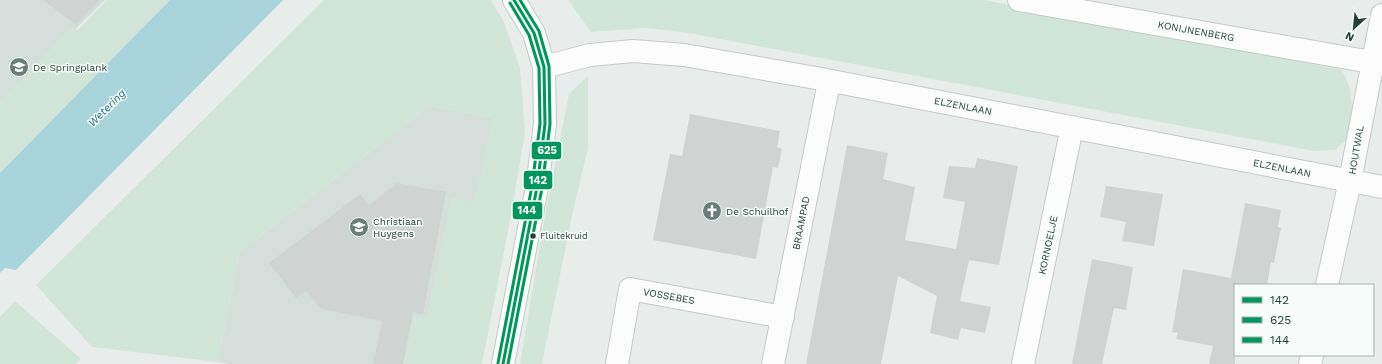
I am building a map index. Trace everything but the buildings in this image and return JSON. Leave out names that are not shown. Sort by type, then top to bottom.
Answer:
[{"type":"street","points":[[503,364],[538,179],[545,124],[544,67],[534,33],[514,0]]},
{"type":"street","name":"KONIJNENBERG","points":[[1019,0],[1114,8],[1377,63]]},
{"type":"street","name":"HOUTWAL","points":[[1327,284],[1377,63],[1382,15]]},
{"type":"street","name":"ELZENLAAN","points":[[544,67],[590,55],[633,51],[684,55],[1072,127],[1382,187]]},
{"type":"street","name":"BRAAMPAD","points":[[773,364],[829,82]]},
{"type":"street","name":"KORNOELJE","points":[[1023,364],[1072,127]]},
{"type":"street","name":"VOSSEBES","points":[[617,364],[630,289],[783,317]]},
{"type":"shaded area","name":"De Springplank","points":[[0,0],[105,0],[0,104]]},
{"type":"shaded area","name":"Christiaan Huygens","points":[[430,106],[493,118],[475,202],[452,198],[427,319],[414,317],[404,364],[230,364],[218,362],[240,252]]},
{"type":"green space","points":[[107,0],[170,0],[0,173],[0,102],[72,26],[78,30]]},
{"type":"green space","points":[[324,0],[491,0],[503,20],[520,68],[525,133],[509,226],[482,364],[404,364],[414,317],[427,318],[452,198],[475,202],[492,118],[430,106],[240,252],[218,362],[92,347],[36,285]]},
{"type":"green space","points":[[568,0],[984,0],[1342,70],[1350,88],[1353,119],[1346,140],[1335,150],[1314,151],[689,33],[645,28],[591,32]]},
{"type":"green space","points":[[588,76],[588,148],[573,211],[542,364],[520,364],[546,210],[569,94]]},
{"type":"green space","points":[[15,301],[81,359],[75,364],[0,364],[0,317]]},
{"type":"water","name":"Wetering","points":[[170,0],[283,0],[16,270],[5,268],[0,273],[0,173]]},
{"type":"transit line","name":"142","points":[[503,364],[537,187],[545,124],[544,67],[534,33],[514,0]]},
{"type":"transit line","name":"625","points":[[508,364],[542,188],[550,124],[549,66],[539,31],[520,0]]},
{"type":"transit line","name":"144","points":[[498,363],[532,186],[540,124],[539,68],[529,35],[510,3]]},
{"type":"place","name":"De Springplank","points":[[19,67]]},
{"type":"place","name":"De Schuilhof","points":[[712,211]]},
{"type":"place","name":"Christiaan Huygens","points":[[359,227]]},
{"type":"place","name":"Fluitekruid","points":[[533,236]]}]
